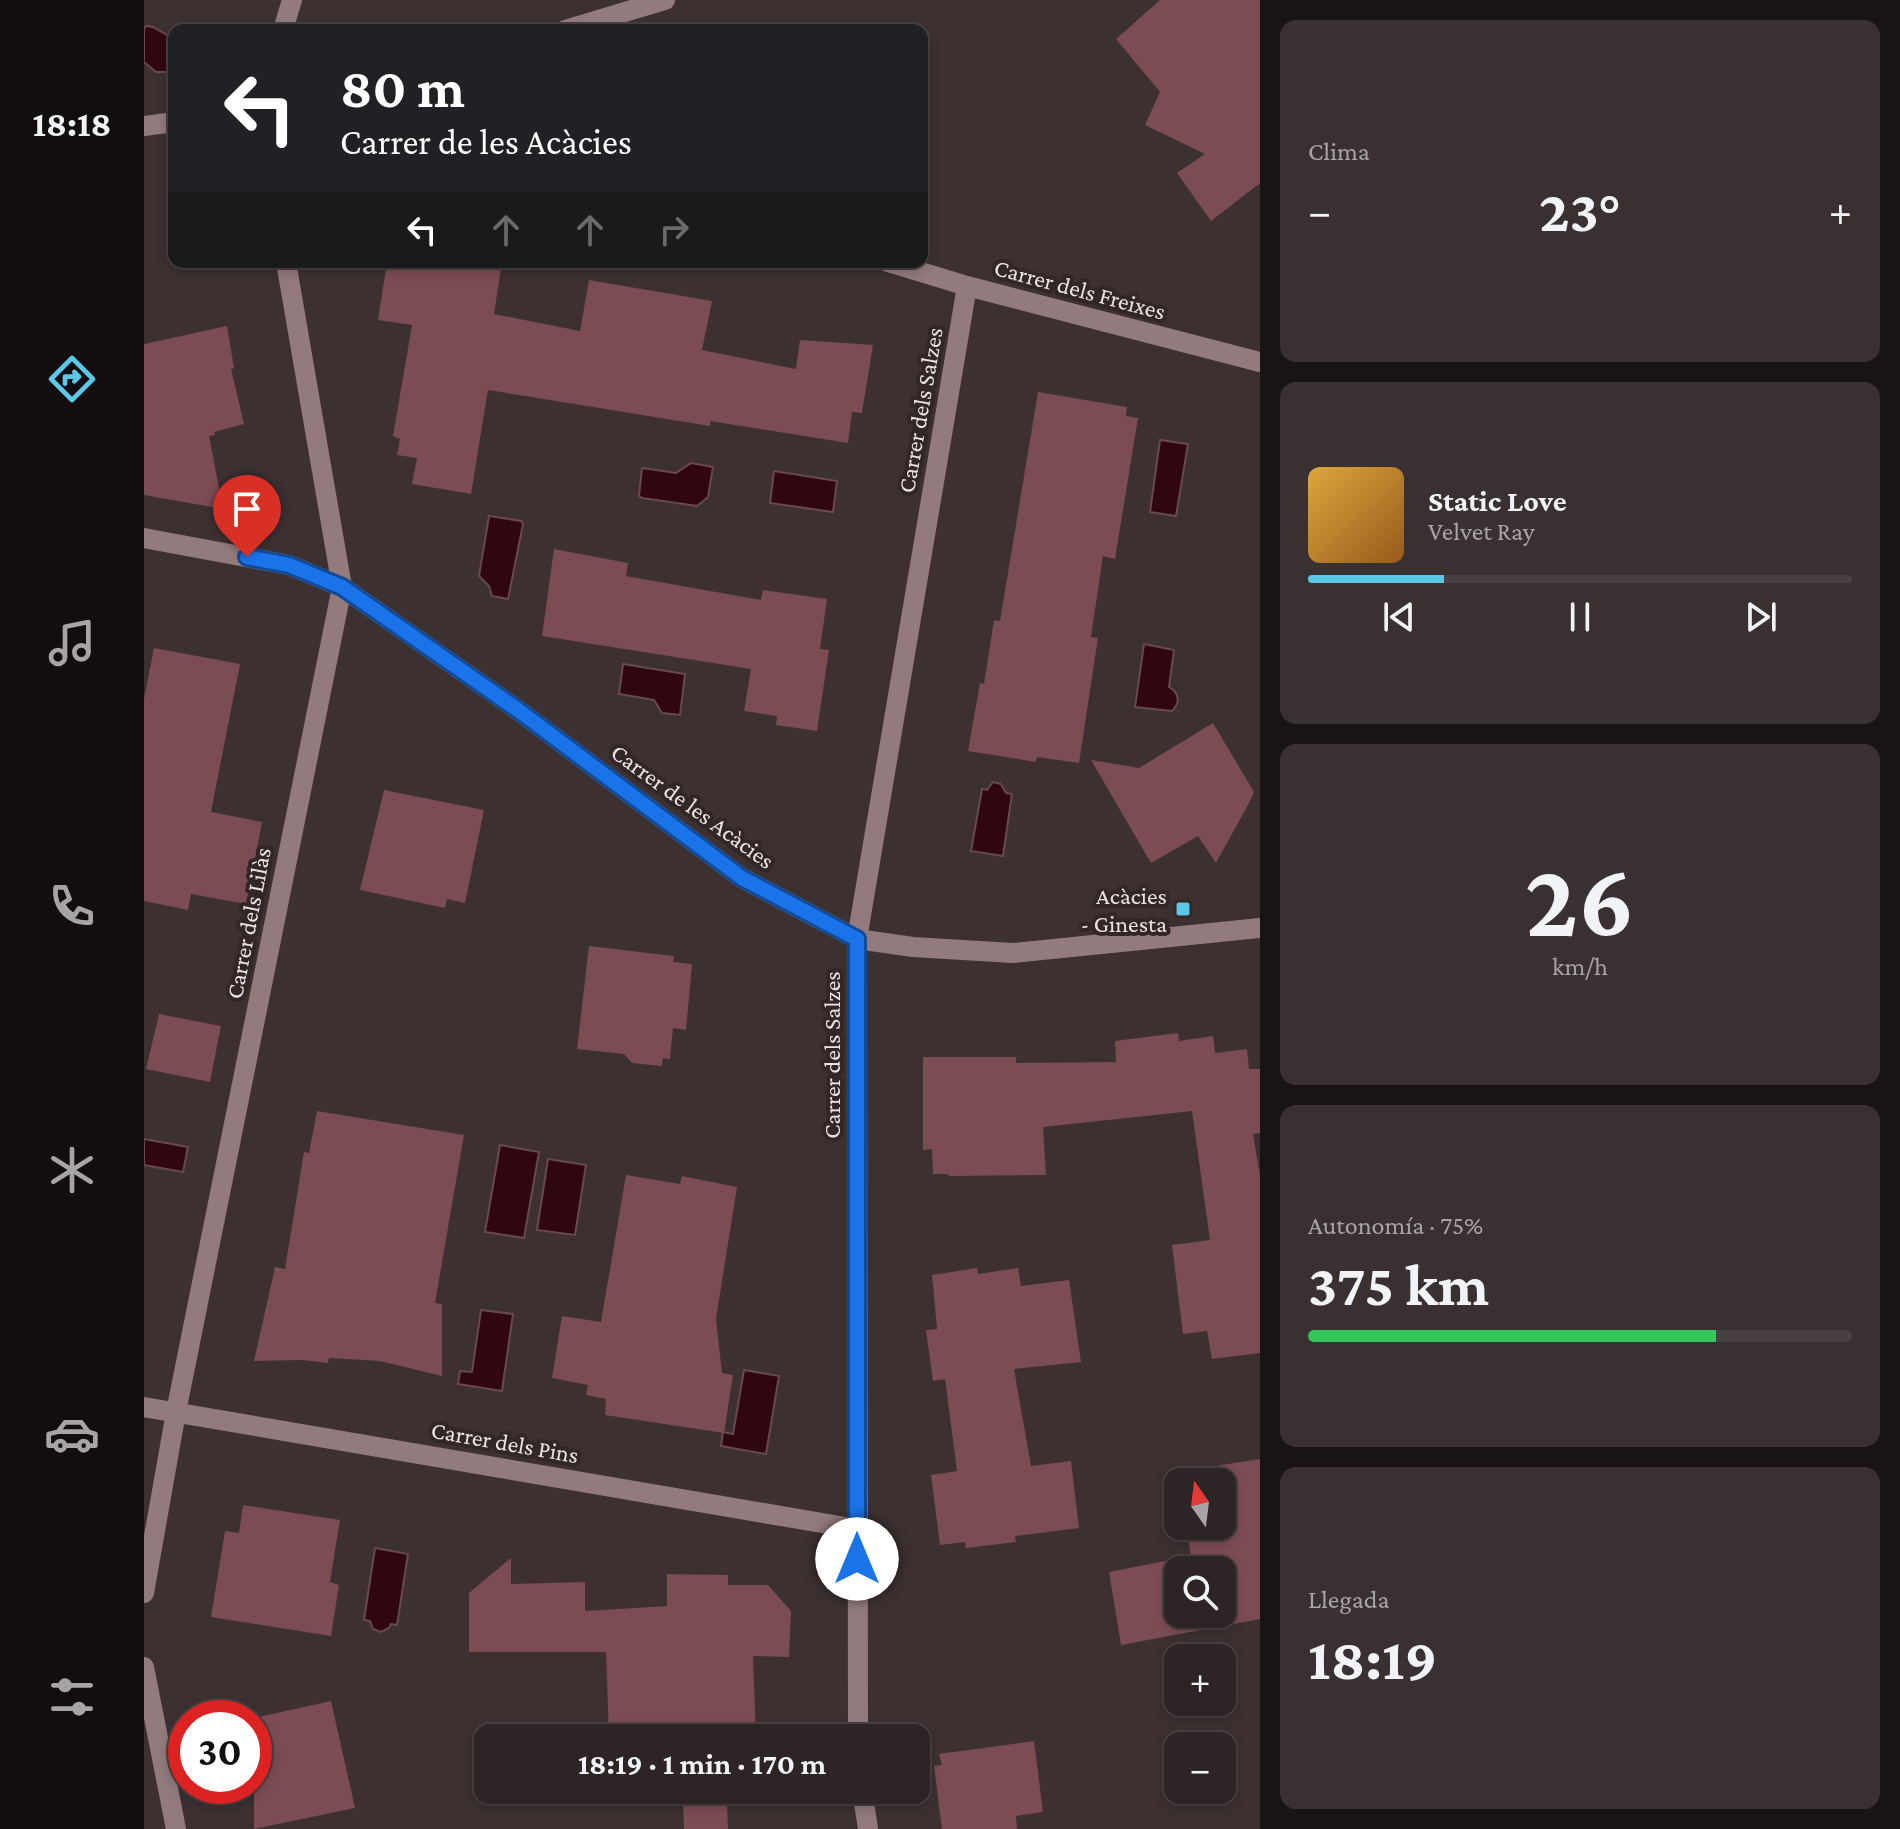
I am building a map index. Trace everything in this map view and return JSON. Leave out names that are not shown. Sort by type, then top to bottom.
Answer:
[{"type":"street","points":[[285,24],[292,0]]},
{"type":"street","points":[[585,24],[665,0]]},
{"type":"street","points":[[144,126],[168,123]]},
{"type":"street","name":"Carrer dels Lilàs","points":[[144,1593],[176,1412],[342,587],[287,268]]},
{"type":"street","name":"Carrer dels Freixes","points":[[908,268],[1260,362]]},
{"type":"street","name":"Carrer dels Salzes","points":[[858,1724],[857,939],[967,286]]},
{"type":"street","name":"Carrer de les Acàcies","points":[[144,538],[289,565],[342,587],[518,710],[742,878],[857,939],[913,947],[1013,953],[1260,928]]},
{"type":"street","name":"Carrer dels Pins","points":[[144,1407],[857,1529]]},
{"type":"street","points":[[144,1667],[176,1829]]},
{"type":"street","points":[[864,1804],[868,1829]]},
{"type":"shaded area","points":[[153,27],[168,36],[168,72],[156,72],[144,62],[144,28]]},
{"type":"shaded area","points":[[1160,440],[1188,444],[1176,516],[1150,512]]},
{"type":"shaded area","points":[[691,463],[713,467],[708,497],[697,506],[639,496],[642,468],[676,473]]},
{"type":"shaded area","points":[[774,471],[837,481],[833,512],[770,503]]},
{"type":"shaded area","points":[[489,516],[521,521],[523,524],[508,599],[492,596],[489,586],[479,576]]},
{"type":"shaded area","points":[[1144,644],[1174,650],[1169,687],[1177,695],[1178,701],[1172,711],[1135,707]]},
{"type":"shaded area","points":[[623,664],[685,674],[680,715],[662,713],[654,700],[619,694]]},
{"type":"shaded area","points":[[993,782],[1001,784],[1006,793],[1012,794],[1003,856],[971,851],[982,789],[987,790]]},
{"type":"shaded area","points":[[144,1139],[188,1147],[183,1172],[144,1165]]},
{"type":"shaded area","points":[[500,1145],[539,1152],[524,1238],[485,1232]]},
{"type":"shaded area","points":[[548,1159],[586,1165],[575,1235],[537,1230]]},
{"type":"shaded area","points":[[481,1310],[513,1314],[502,1391],[458,1384],[460,1371],[472,1372]]},
{"type":"shaded area","points":[[744,1370],[779,1376],[766,1454],[721,1446],[723,1432],[733,1434]]},
{"type":"shaded area","points":[[375,1548],[408,1554],[397,1625],[391,1624],[381,1632],[373,1629],[370,1621],[364,1620]]},
{"type":"building","points":[[1160,0],[1260,0],[1260,183],[1211,221],[1177,173],[1205,154],[1145,125],[1160,92],[1116,39]]},
{"type":"building","points":[[386,268],[501,268],[494,314],[580,331],[589,280],[712,301],[702,350],[796,369],[800,340],[873,345],[862,413],[852,412],[848,443],[710,421],[710,426],[488,390],[471,494],[412,484],[417,458],[397,455],[400,439],[393,436],[412,325],[378,320]]},
{"type":"building","points":[[227,326],[234,368],[231,369],[244,424],[209,436],[223,509],[144,495],[144,344]]},
{"type":"building","points":[[1038,392],[1127,407],[1126,416],[1138,418],[1115,559],[1103,556],[1091,637],[1098,638],[1079,763],[1037,757],[1036,762],[968,751],[980,683],[984,684],[994,620],[1000,621]]},
{"type":"building","points":[[554,549],[628,563],[626,576],[761,600],[763,590],[827,599],[820,649],[829,650],[817,731],[776,725],[777,716],[744,711],[751,669],[542,636]]},
{"type":"building","points":[[154,648],[240,664],[211,812],[262,822],[246,904],[191,894],[188,910],[144,901],[144,699]]},
{"type":"building","points":[[1213,723],[1254,792],[1216,863],[1198,836],[1151,863],[1091,760],[1139,768]]},
{"type":"building","points":[[384,790],[484,810],[465,903],[447,899],[445,908],[360,890]]},
{"type":"building","points":[[589,946],[674,956],[673,962],[692,964],[686,1030],[673,1028],[670,1059],[663,1058],[662,1066],[632,1063],[624,1054],[577,1049]]},
{"type":"building","points":[[159,1014],[221,1026],[210,1082],[146,1069]]},
{"type":"building","points":[[1178,1033],[1179,1041],[1213,1036],[1215,1053],[1247,1049],[1249,1069],[1260,1069],[1260,1133],[1253,1134],[1260,1176],[1260,1353],[1212,1359],[1207,1331],[1183,1334],[1172,1245],[1210,1240],[1192,1111],[1043,1127],[1046,1175],[933,1174],[932,1149],[923,1150],[923,1057],[1016,1057],[1016,1063],[1116,1062],[1115,1041]]},
{"type":"building","points":[[317,1111],[464,1135],[435,1303],[442,1304],[442,1376],[380,1361],[329,1358],[328,1363],[254,1361],[275,1267],[285,1269],[304,1152],[309,1153]]},
{"type":"building","points":[[626,1175],[680,1184],[682,1176],[737,1187],[716,1319],[722,1373],[733,1375],[724,1433],[605,1415],[606,1399],[586,1395],[588,1385],[552,1378],[562,1316],[601,1322]]},
{"type":"building","points":[[977,1268],[978,1274],[1018,1268],[1021,1286],[1069,1280],[1081,1362],[1014,1369],[1031,1466],[1071,1461],[1079,1528],[1015,1536],[1016,1542],[966,1548],[965,1542],[940,1545],[931,1475],[957,1471],[945,1379],[933,1381],[926,1330],[937,1329],[932,1275]]},
{"type":"building","points":[[1260,1459],[1260,1619],[1236,1623],[1236,1556],[1191,1556],[1188,1540],[1236,1540],[1236,1468],[1203,1468]]},
{"type":"building","points":[[243,1505],[340,1520],[330,1582],[339,1585],[331,1636],[211,1617],[225,1531],[239,1533]]},
{"type":"building","points":[[511,1558],[511,1584],[585,1582],[585,1611],[667,1606],[667,1574],[728,1575],[728,1585],[768,1585],[791,1611],[789,1657],[753,1656],[755,1724],[609,1724],[606,1652],[469,1652],[469,1593]]},
{"type":"building","points":[[1164,1561],[1164,1628],[1212,1628],[1121,1645],[1109,1572]]},
{"type":"building","points":[[331,1701],[355,1808],[254,1829],[254,1804],[272,1804],[272,1714]]},
{"type":"building","points":[[1034,1741],[1043,1812],[1016,1816],[1017,1829],[942,1829],[934,1766],[942,1765],[939,1754]]},
{"type":"building","points":[[683,1804],[727,1804],[728,1829],[684,1829]]},
{"type":"place","name":"Acàcies - Ginesta","points":[[1183,909]]},
{"type":"route","points":[[247,557],[289,565],[342,587],[518,710],[742,878],[857,939],[857,1559]]}]
